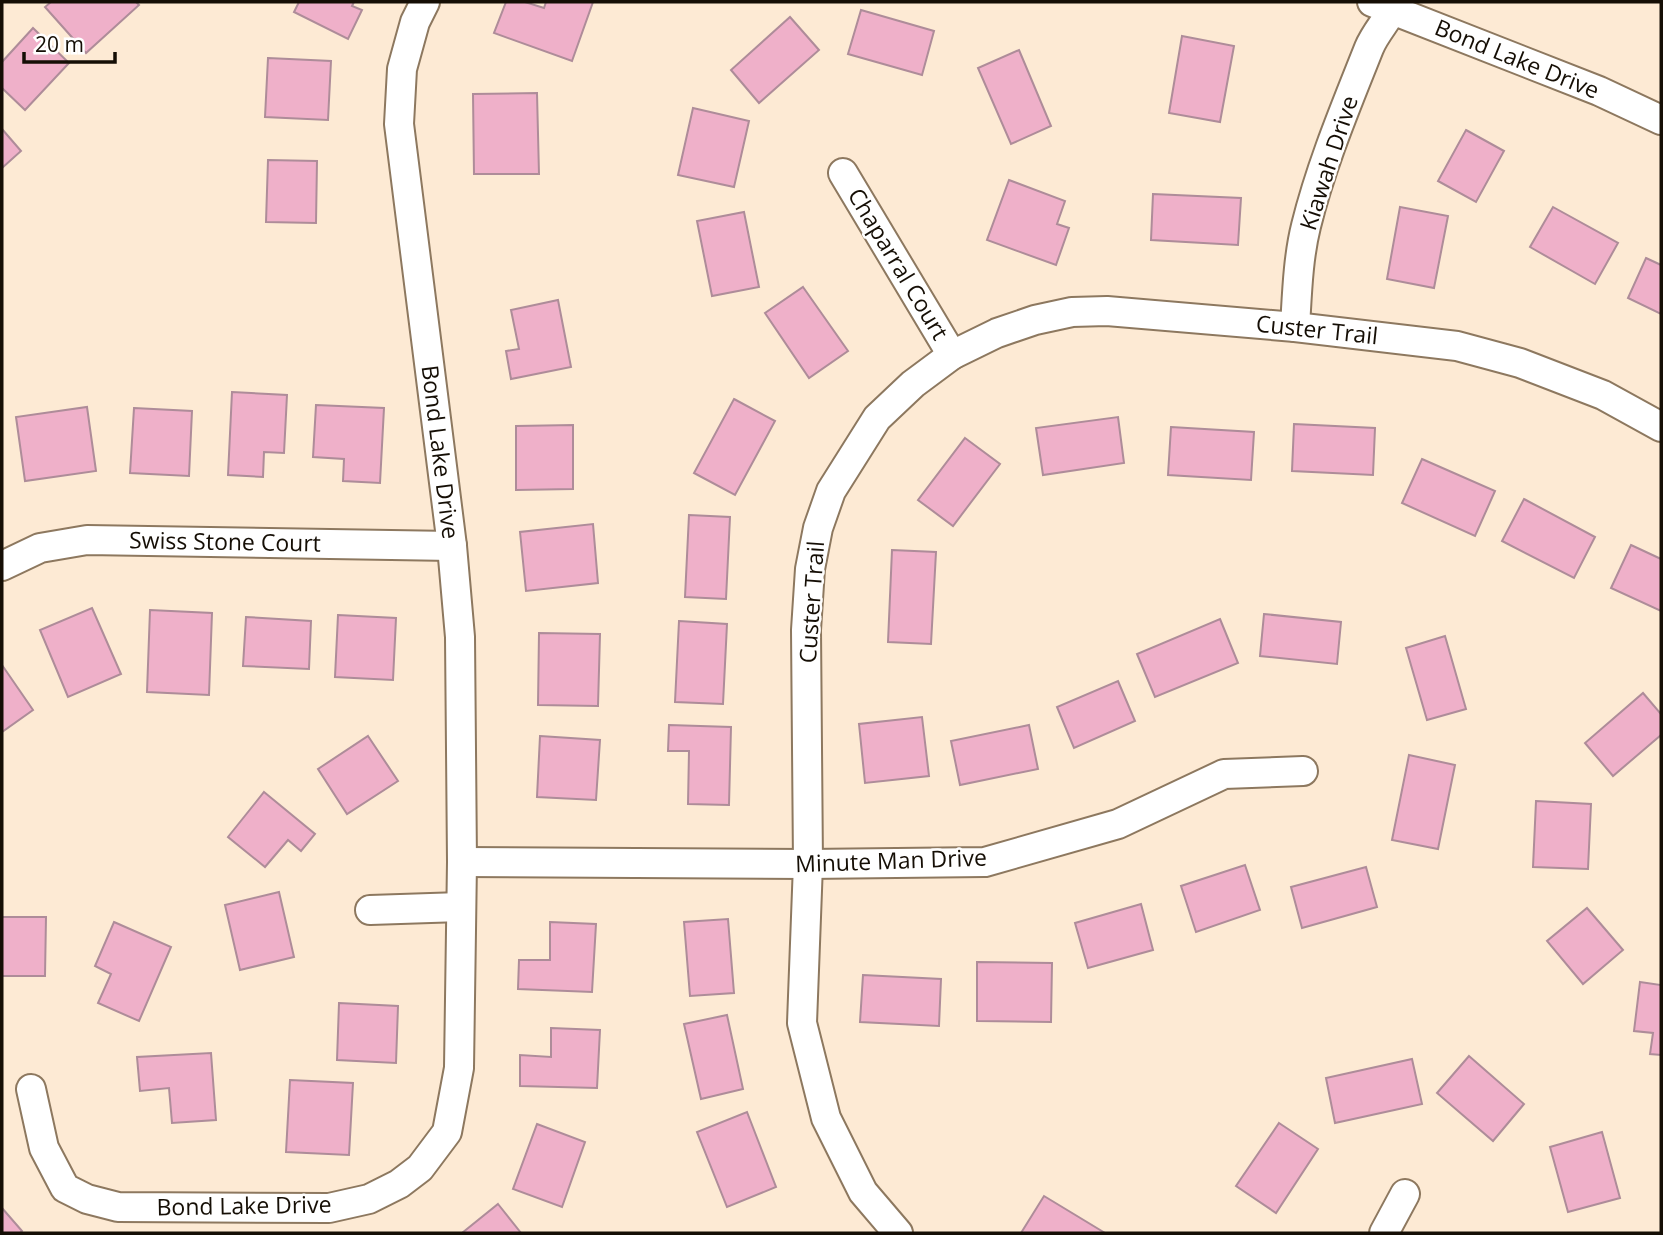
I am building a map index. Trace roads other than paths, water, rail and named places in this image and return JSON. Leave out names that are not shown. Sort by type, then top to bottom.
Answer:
[{"type":"street","name":"Bond Lake Drive","points":[[31,1088],[44,1148],[65,1188],[87,1199],[118,1207],[329,1208],[369,1199],[400,1184],[420,1168],[447,1132],[458,1068],[462,862],[460,637],[452,546],[399,124],[402,69],[415,22],[425,2]]},
{"type":"street","name":"Bond Lake Drive","points":[[1387,4],[1599,91],[1661,120]]},
{"type":"street","name":"Kiawah Drive","points":[[1295,327],[1298,279],[1306,228],[1317,187],[1336,131],[1387,4]]},
{"type":"street","name":"Chaparral Court","points":[[843,173],[952,355]]},
{"type":"street","name":"Custer Trail","points":[[898,1233],[863,1192],[825,1118],[802,1023],[808,864],[806,630],[810,569],[818,528],[831,491],[877,418],[914,384],[952,355],[1022,324],[1072,312],[1107,311],[1295,327],[1457,346],[1520,363],[1602,395],[1661,427]]},
{"type":"street","name":"Swiss Stone Court","points":[[2,566],[40,548],[87,540],[452,546]]},
{"type":"street","name":"Minute Man Drive","points":[[462,862],[985,862],[1118,824],[1224,774],[1304,771]]},
{"type":"street","points":[[370,910],[461,907]]},
{"type":"street","points":[[1384,1233],[1405,1194]]}]
